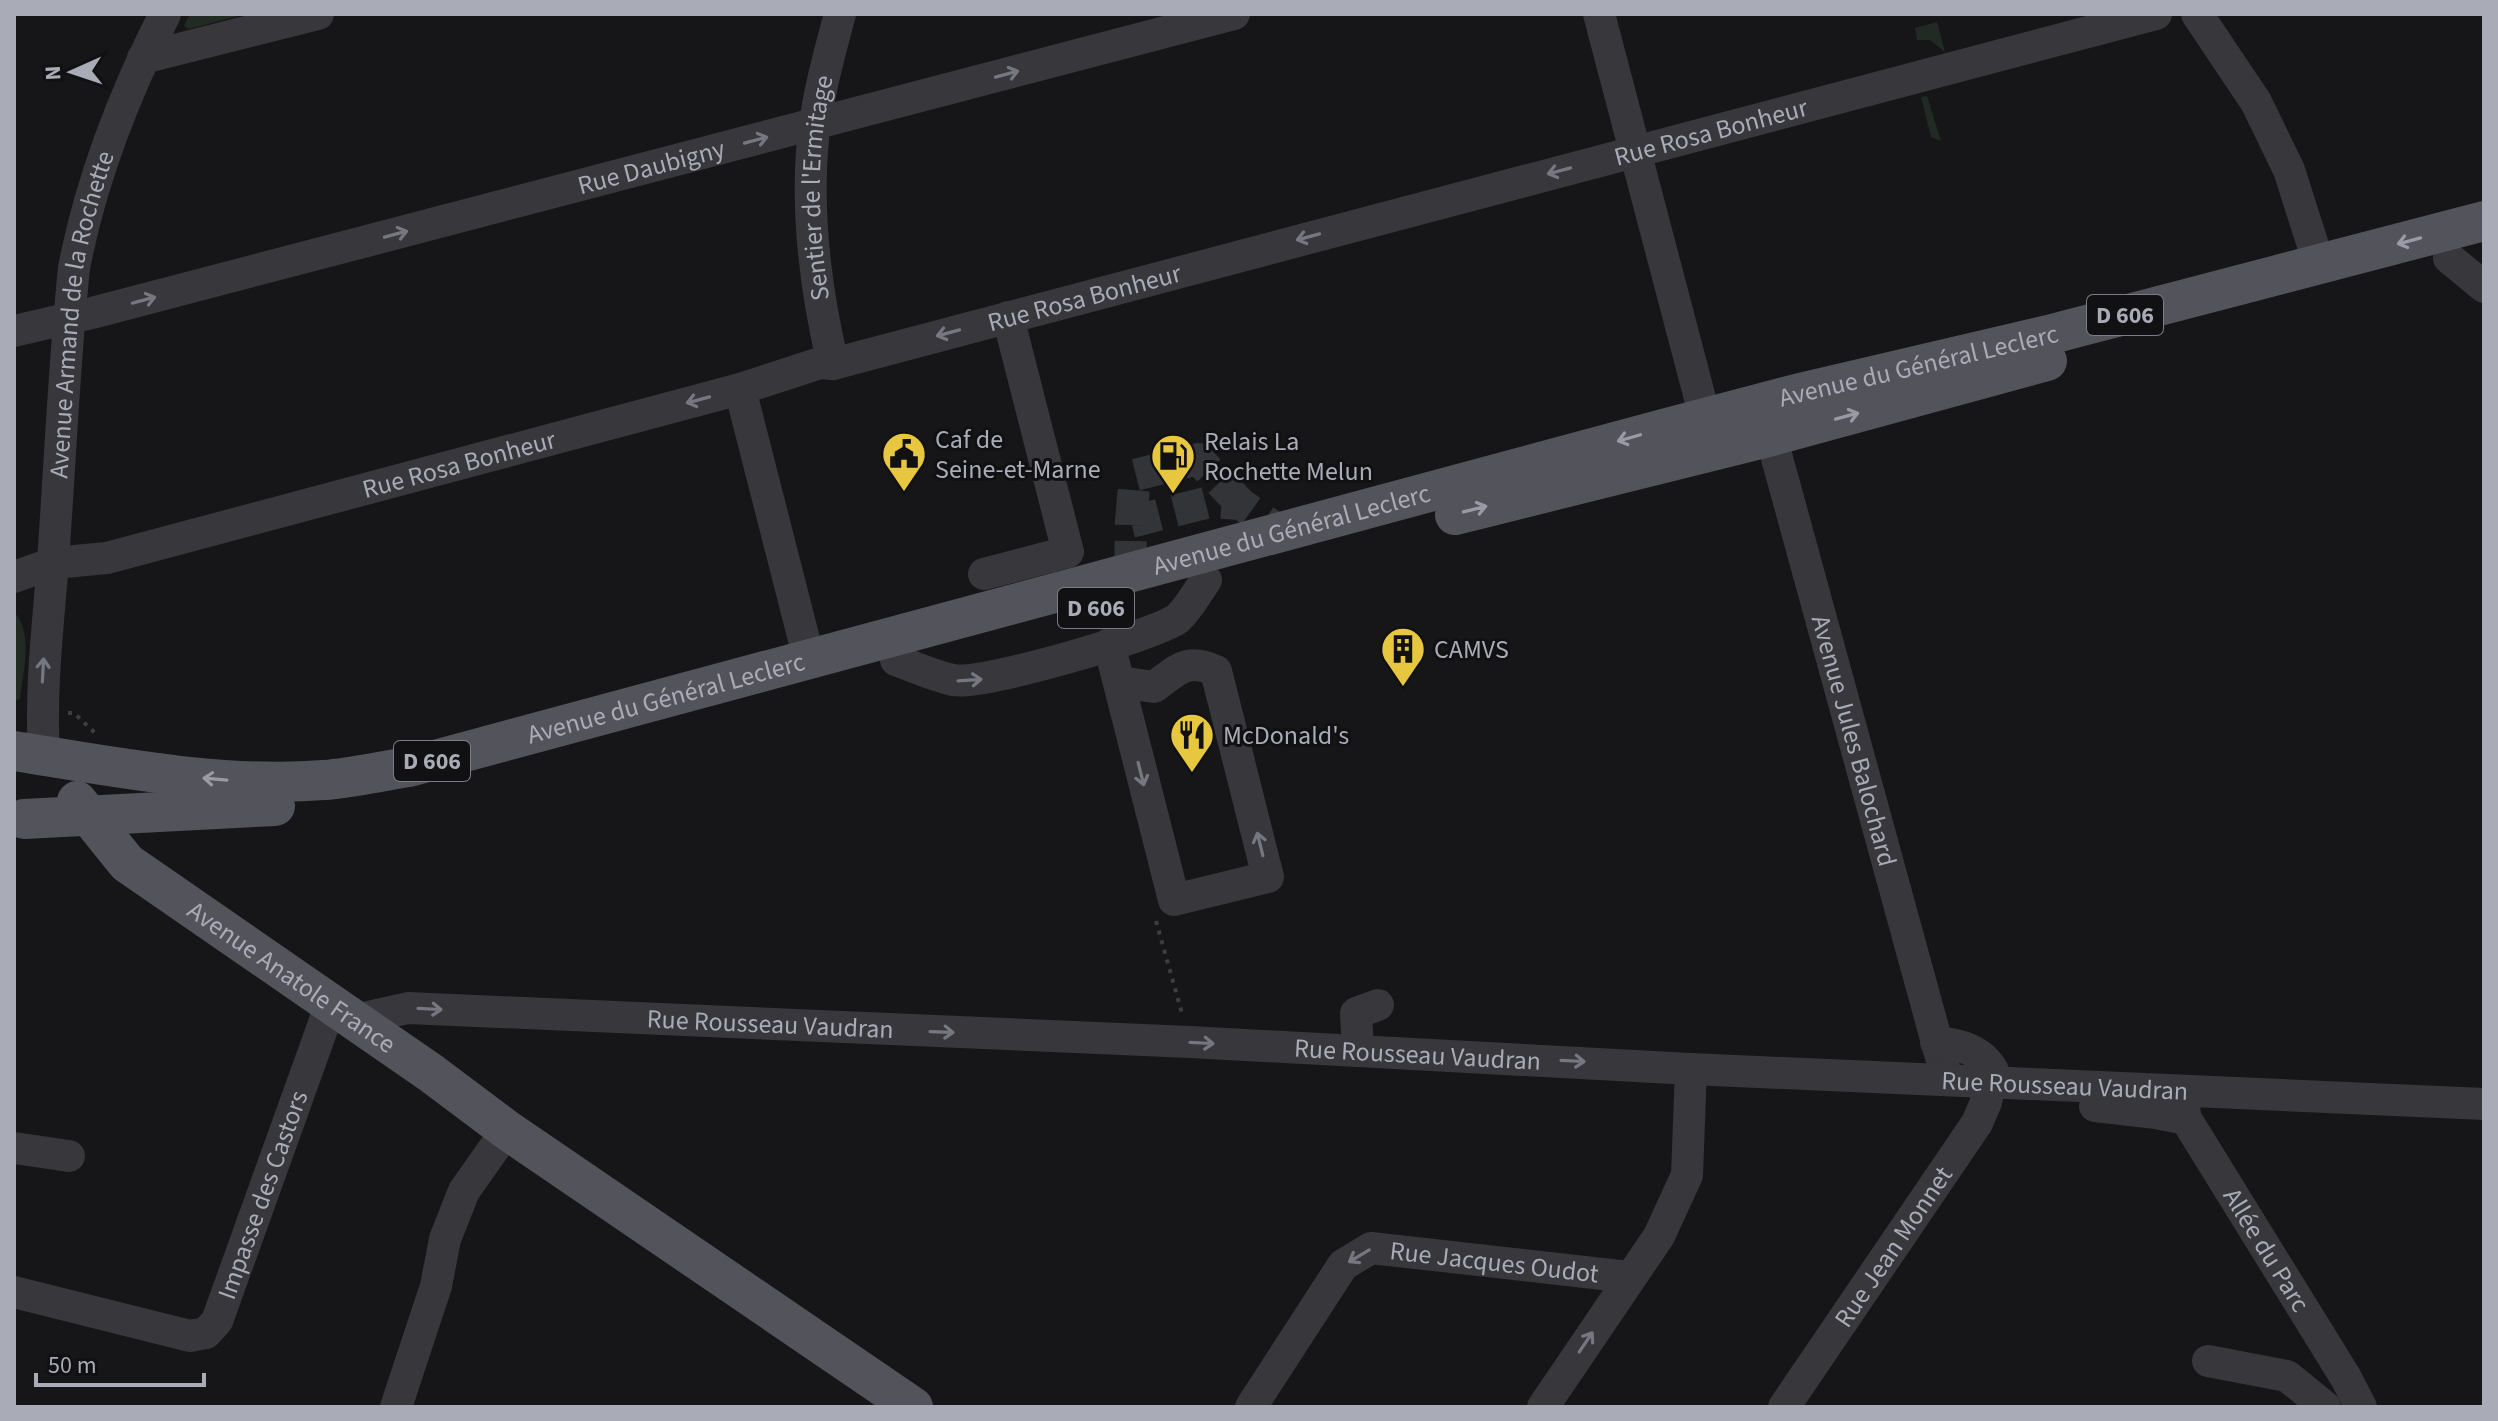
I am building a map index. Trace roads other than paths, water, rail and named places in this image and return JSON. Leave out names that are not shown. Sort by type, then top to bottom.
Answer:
[{"type":"main road","name":"Avenue du Général Leclerc","points":[[24,762],[254,782],[326,780],[409,767],[809,659],[1709,435],[2048,335],[2484,221]]},
{"type":"main road","name":"Avenue du Général Leclerc","points":[[1768,419],[2054,360],[2467,254]]},
{"type":"main road","name":"Avenue du Général Leclerc","points":[[19,818],[307,804],[380,793],[479,770],[1472,510],[1709,435]]},
{"type":"main road","points":[[24,762],[86,815]]},
{"type":"main road","name":"Avenue Anatole France","points":[[86,815],[127,863],[507,1130],[913,1407]]},
{"type":"main road","name":"Avenue du Général Leclerc","points":[[19,818],[55,838],[127,863]]},
{"type":"street","name":"Avenue Armand de la Rochette","points":[[24,762],[41,712],[74,268],[82,227],[130,85],[165,14]]},
{"type":"street","points":[[143,58],[318,14]]},
{"type":"street","name":"Sentier de l'Ermitage","points":[[833,364],[815,266],[812,152],[819,94],[840,14]]},
{"type":"street","name":"Rue Daubigny","points":[[14,331],[1234,14]]},
{"type":"street","points":[[1599,14],[1709,435]]},
{"type":"street","name":"Rue Rosa Bonheur","points":[[14,577],[53,563],[107,558],[740,389],[820,363],[833,364],[2156,14]]},
{"type":"street","points":[[2197,14],[2256,102],[2283,157],[2319,264]]},
{"type":"street","points":[[2467,254],[2484,287]]},
{"type":"street","points":[[984,574],[1068,552],[1008,317]]},
{"type":"street","points":[[740,389],[809,659]]},
{"type":"street","name":"Avenue Jules Balochard","points":[[1768,419],[1947,1079]]},
{"type":"street","points":[[896,660],[955,681],[979,680],[1152,630],[1178,618],[1206,580]]},
{"type":"street","points":[[14,593],[34,609],[45,628]]},
{"type":"street","points":[[1109,644],[1130,733],[1174,900],[1268,877],[1216,671],[1201,664],[1187,664],[1154,687],[1134,708],[1130,733]]},
{"type":"street","points":[[1119,682],[1154,687]]},
{"type":"street","points":[[1358,1051],[1356,1013],[1378,1005]]},
{"type":"street","name":"Rue Rousseau Vaudran","points":[[342,1012],[408,1008],[2030,1083],[2185,1105],[2484,1104]]},
{"type":"street","name":"Impasse des Castors","points":[[14,1292],[190,1336],[206,1333],[217,1321],[342,1012]]},
{"type":"street","points":[[1936,1042],[1957,1044],[1986,1059],[1993,1071],[1991,1082]]},
{"type":"street","points":[[1543,1407],[1659,1236],[1687,1175],[1691,1069]]},
{"type":"street","name":"Rue Jean Monnet","points":[[1784,1407],[1977,1123],[1991,1082]]},
{"type":"street","name":"Allée du Parc","points":[[2185,1105],[2342,1403]]},
{"type":"street","points":[[396,1407],[436,1286],[445,1239],[464,1191],[507,1130]]},
{"type":"street","points":[[14,1148],[69,1156]]},
{"type":"street","name":"Rue Jacques Oudot","points":[[1251,1407],[1343,1265],[1371,1248],[1629,1277]]},
{"type":"street","points":[[2208,1361],[2287,1376],[2342,1403]]},
{"type":"tunnel","points":[[1131,522],[1135,475],[1198,459],[1241,504]]},
{"type":"tunnel","points":[[1130,573],[1131,522],[1209,502],[1241,504],[1282,533]]},
{"type":"place","name":"Caf de Seine-et-Marne","points":[[904,493]]},
{"type":"place","name":"Relais La Rochette Melun","points":[[1173,495]]},
{"type":"place","name":"CAMVS","points":[[1403,688]]},
{"type":"place","name":"McDonald's","points":[[1192,774]]}]
